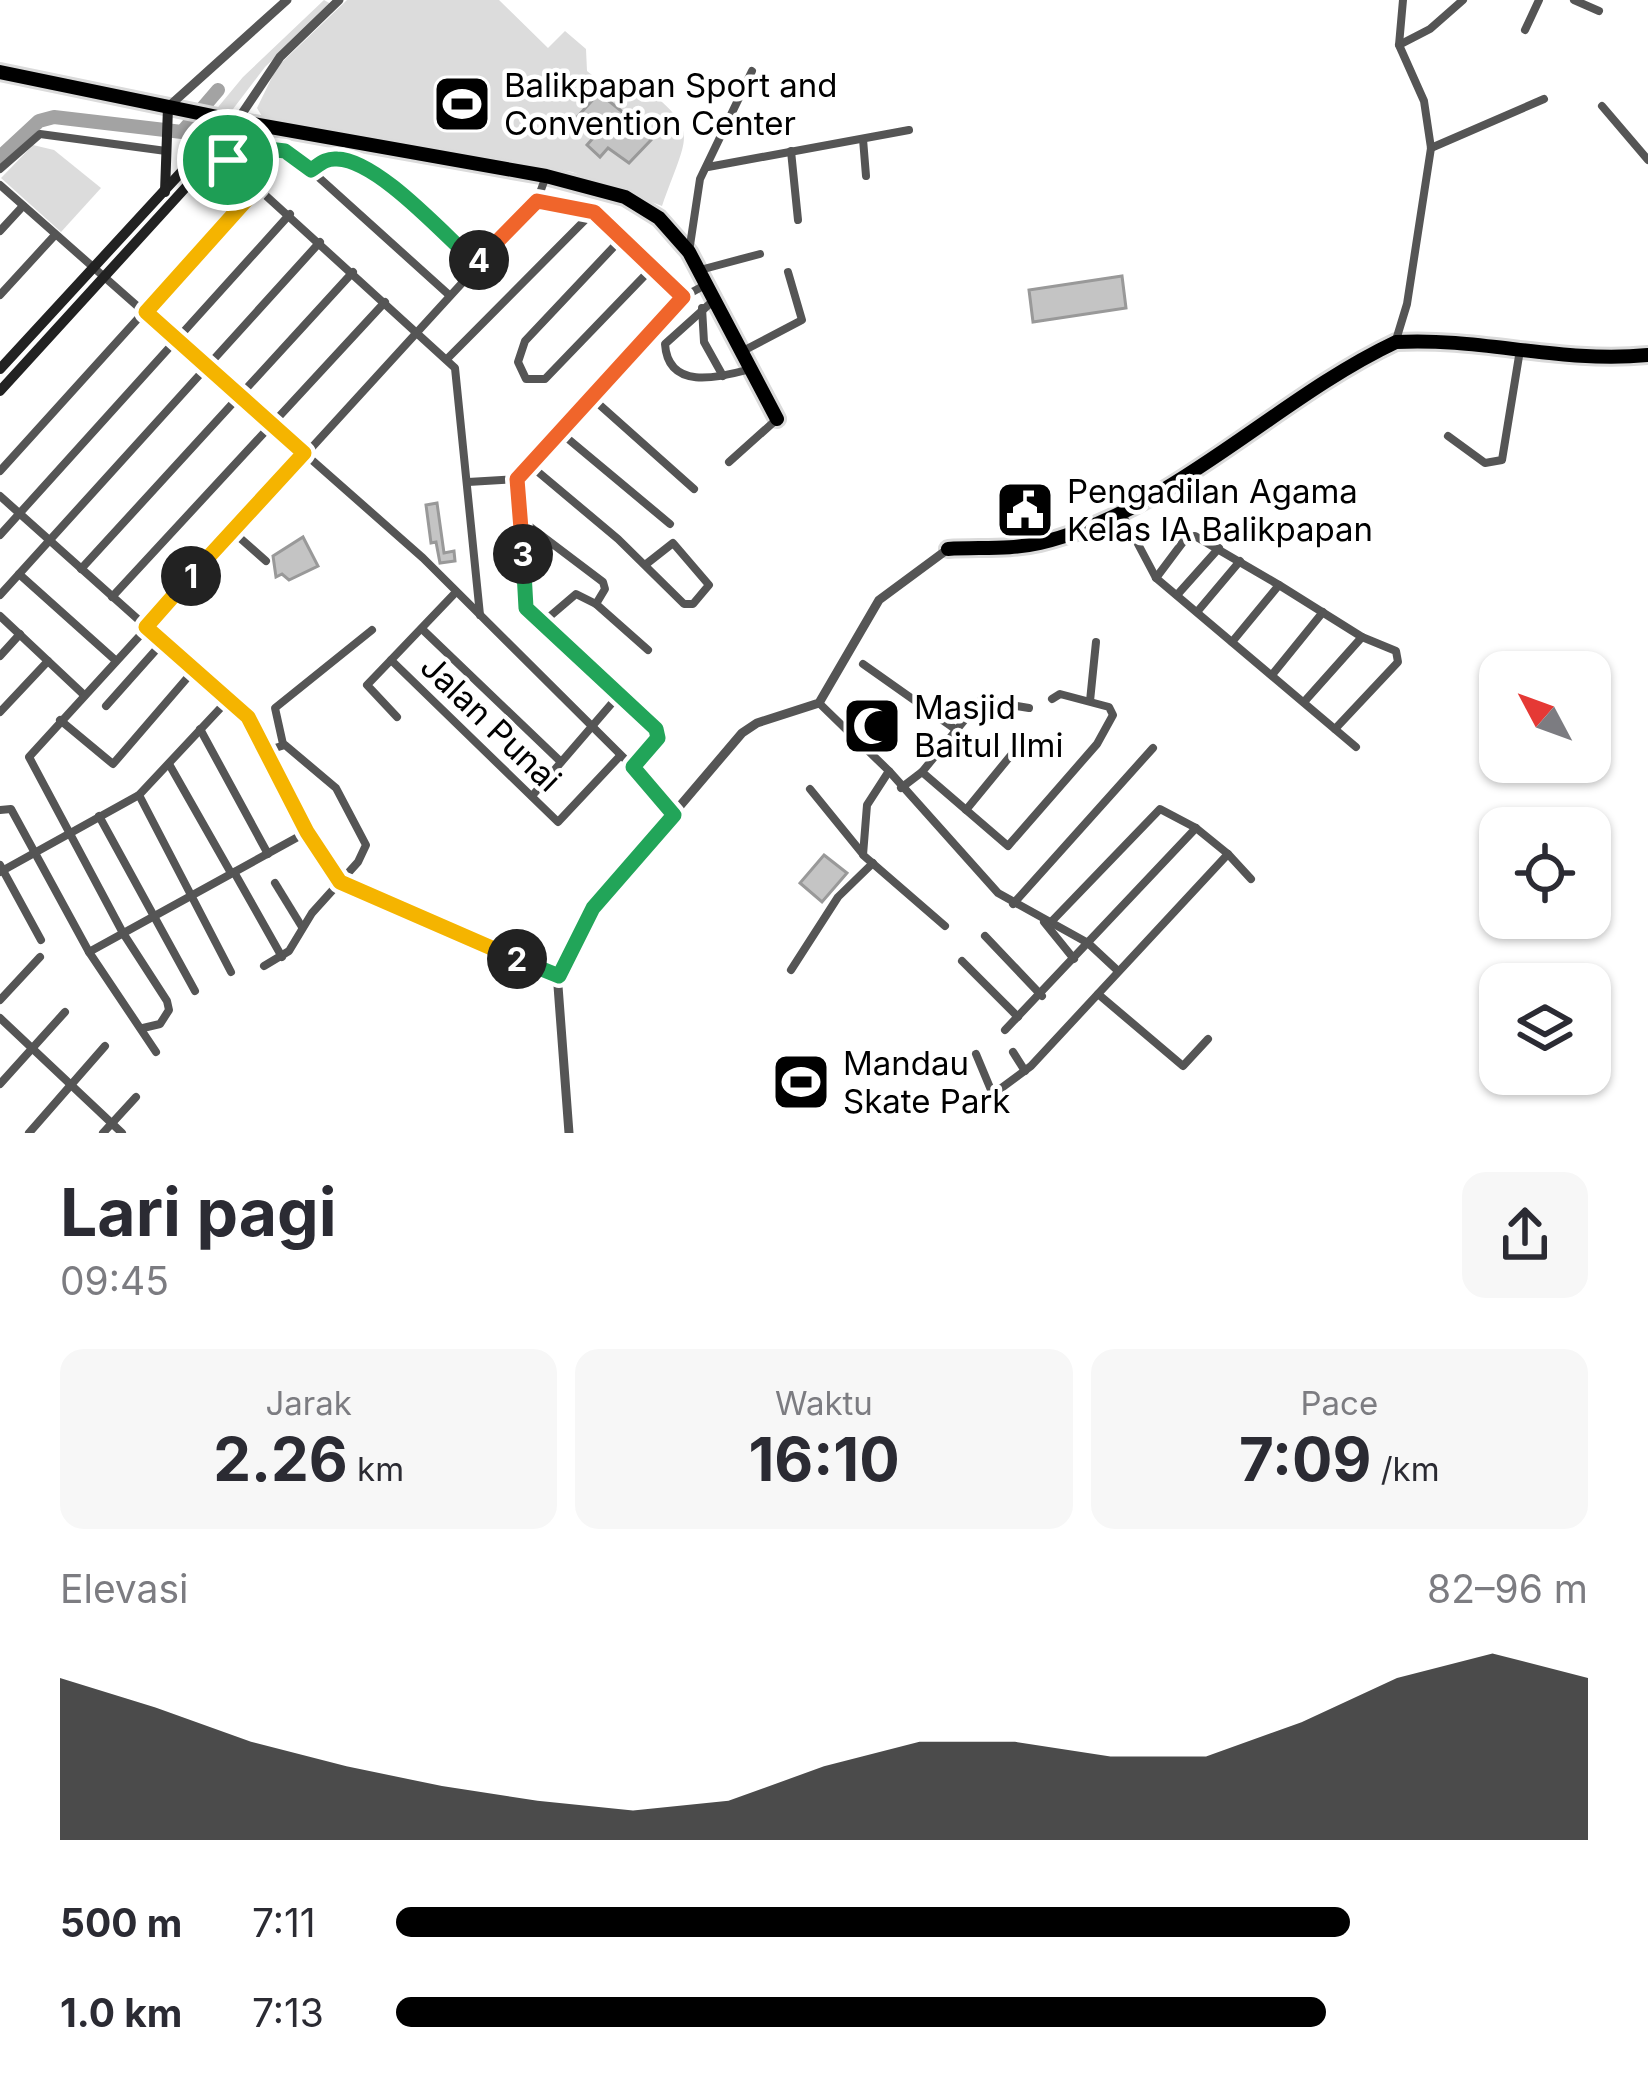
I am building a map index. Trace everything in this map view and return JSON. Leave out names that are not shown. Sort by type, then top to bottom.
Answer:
[{"type":"highway","points":[[0,72],[168,112],[187,110],[546,176],[608,190],[640,204],[689,252],[703,277],[708,304],[777,419]]},
{"type":"highway","points":[[948,549],[1045,542],[1120,511],[1396,342],[1434,340],[1601,359],[1648,355]]},
{"type":"main road","points":[[165,192],[168,112]]},
{"type":"main road","points":[[0,391],[218,152],[237,121]]},
{"type":"main road","points":[[0,369],[221,129],[237,121]]},
{"type":"street","points":[[168,112],[287,0]]},
{"type":"street","points":[[237,121],[280,57],[339,0]]},
{"type":"street","points":[[1396,342],[1407,304],[1431,148],[1424,101],[1400,45],[1403,0]]},
{"type":"street","points":[[1400,45],[1430,29],[1463,0]]},
{"type":"street","points":[[1525,30],[1539,0]]},
{"type":"street","points":[[1574,0],[1599,11]]},
{"type":"street","points":[[689,252],[700,179],[752,70]]},
{"type":"street","points":[[1431,148],[1544,98]]},
{"type":"street","points":[[1602,106],[1648,160]]},
{"type":"street","points":[[709,167],[909,130]]},
{"type":"street","points":[[0,169],[24,143],[40,134],[168,146]]},
{"type":"street","points":[[863,139],[866,176]]},
{"type":"street","points":[[228,160],[243,146],[285,151],[449,294]]},
{"type":"street","points":[[791,151],[799,220]]},
{"type":"street","points":[[218,152],[447,359],[458,377],[480,617]]},
{"type":"street","points":[[311,170],[331,158],[362,165],[476,263]]},
{"type":"street","points":[[143,1028],[160,1024],[169,1010],[167,1001],[123,933],[28,759],[82,693],[537,201],[546,176]]},
{"type":"street","points":[[0,185],[456,592],[633,767],[674,815]]},
{"type":"street","points":[[0,471],[259,186]]},
{"type":"street","points":[[537,201],[594,212],[683,297]]},
{"type":"street","points":[[0,231],[23,206]]},
{"type":"street","points":[[447,359],[594,212]]},
{"type":"street","points":[[0,535],[290,214]]},
{"type":"street","points":[[0,295],[55,235]]},
{"type":"street","points":[[623,238],[525,341],[518,362],[526,379],[545,379],[653,267]]},
{"type":"street","points":[[0,596],[320,242]]},
{"type":"street","points":[[468,482],[517,479],[703,277],[760,254]]},
{"type":"street","points":[[81,569],[352,272]]},
{"type":"street","points":[[739,353],[802,320],[788,272]]},
{"type":"street","points":[[112,597],[385,302]]},
{"type":"street","points":[[708,304],[704,341],[723,376]]},
{"type":"street","points":[[708,304],[672,334],[665,353],[680,372],[694,379],[747,370]]},
{"type":"street","points":[[1448,436],[1485,463],[1502,460],[1520,350]]},
{"type":"street","points":[[592,399],[694,489]]},
{"type":"street","points":[[729,462],[777,419]]},
{"type":"street","points":[[561,433],[670,524]]},
{"type":"street","points":[[531,466],[689,605],[710,581],[678,547],[664,546],[645,565]]},
{"type":"street","points":[[517,479],[526,608],[658,733],[633,767]]},
{"type":"street","points":[[0,496],[248,717],[307,832],[340,882],[559,976]]},
{"type":"street","points":[[1120,511],[1156,578],[1356,747]]},
{"type":"street","points":[[521,520],[603,582],[605,589],[596,604]]},
{"type":"street","points":[[232,531],[266,561]]},
{"type":"street","points":[[1156,578],[1190,536],[1219,548],[1362,637],[1396,651],[1398,662],[1335,729]]},
{"type":"street","points":[[1177,595],[1219,548]]},
{"type":"street","points":[[569,1133],[559,976],[593,908],[749,727],[819,703],[879,600],[948,549]]},
{"type":"street","points":[[1196,612],[1240,561]]},
{"type":"street","points":[[19,574],[114,659]]},
{"type":"street","points":[[1232,642],[1279,586]]},
{"type":"street","name":"Jalan Punai","points":[[456,592],[391,660],[560,822],[620,756]]},
{"type":"street","points":[[542,622],[572,595],[596,604],[648,650]]},
{"type":"street","points":[[1272,675],[1323,612]]},
{"type":"street","points":[[0,616],[82,693]]},
{"type":"street","points":[[422,628],[560,762]]},
{"type":"street","points":[[264,966],[282,957],[358,862],[365,836],[336,788],[283,744],[275,708],[372,631]]},
{"type":"street","points":[[0,656],[20,634]]},
{"type":"street","points":[[1304,702],[1362,637]]},
{"type":"street","points":[[106,706],[163,642]]},
{"type":"street","points":[[1090,701],[1096,642]]},
{"type":"street","points":[[391,660],[368,685],[397,717]]},
{"type":"street","points":[[0,712],[49,661]]},
{"type":"street","points":[[863,664],[955,729]]},
{"type":"street","points":[[60,720],[112,764],[194,670]]},
{"type":"street","points":[[922,772],[1001,845],[1017,839],[1105,732],[1112,710],[1060,694],[1052,699]]},
{"type":"street","points":[[532,796],[619,695]]},
{"type":"street","points":[[40,940],[1,869],[139,795],[228,700]]},
{"type":"street","points":[[901,788],[922,772],[981,700],[1029,708]]},
{"type":"street","points":[[819,703],[889,771],[966,861],[1013,904],[1088,943],[1117,970]]},
{"type":"street","points":[[200,729],[268,854]]},
{"type":"street","points":[[966,810],[1021,743]]},
{"type":"street","points":[[265,751],[283,744]]},
{"type":"street","points":[[1013,904],[1153,748]]},
{"type":"street","points":[[169,764],[282,957]]},
{"type":"street","points":[[863,854],[868,806],[889,771]]},
{"type":"street","points":[[810,789],[863,854],[945,926]]},
{"type":"street","points":[[139,795],[231,972]]},
{"type":"street","points":[[1048,920],[1159,809],[1196,828],[1251,880]]},
{"type":"street","points":[[6,810],[35,851],[89,952],[156,1052]]},
{"type":"street","points":[[99,816],[195,991]]},
{"type":"street","points":[[1005,1030],[1196,828]]},
{"type":"street","points":[[89,952],[307,832]]},
{"type":"street","points":[[976,1054],[993,1092],[1025,1071],[1228,854]]},
{"type":"street","points":[[791,970],[838,897],[873,863]]},
{"type":"street","points":[[275,883],[303,929]]},
{"type":"street","points":[[1048,920],[1074,959]]},
{"type":"street","points":[[986,936],[1042,996]]},
{"type":"street","points":[[0,1000],[40,958]]},
{"type":"street","points":[[962,961],[1018,1017]]},
{"type":"street","points":[[1098,994],[1183,1066],[1208,1039]]},
{"type":"street","points":[[0,1084],[65,1012]]},
{"type":"street","points":[[0,1018],[122,1133]]},
{"type":"street","points":[[29,1133],[105,1046]]},
{"type":"street","points":[[1012,1052],[1025,1071]]},
{"type":"street","points":[[103,1133],[136,1097]]},
{"type":"shaded area","points":[[324,0],[331,4],[265,67],[230,113],[214,112],[243,77]]},
{"type":"shaded area","name":"Balikpapan Sport and Convention Center","points":[[347,0],[499,0],[548,48],[565,31],[586,49],[587,71],[619,97],[635,79],[680,123],[683,146],[662,206],[572,172],[263,118],[257,108],[277,67]]},
{"type":"shaded area","points":[[33,145],[54,150],[101,188],[61,232],[1,178]]},
{"type":"shaded area","name":"Mandau Skate Park","points":[[805,1055],[826,1073],[796,1108],[775,1090]]},
{"type":"building","points":[[599,93],[651,140],[629,163],[608,148],[600,157],[587,145],[594,137],[578,116]]},
{"type":"building","points":[[1122,276],[1126,308],[1033,322],[1029,290]]},
{"type":"building","name":"Pengadilan Agama Kelas IA Balikpapan","points":[[1041,497],[1045,514],[1031,517],[1033,523],[1017,527],[1015,519],[1008,521],[1004,505]]},
{"type":"building","points":[[437,503],[444,553],[454,551],[455,561],[440,563],[436,542],[431,543],[426,505]]},
{"type":"building","points":[[303,537],[318,566],[289,580],[282,574],[276,577],[273,556]]},
{"type":"building","points":[[824,855],[847,873],[822,902],[800,883]]},
{"type":"waterway","points":[[0,157],[39,121],[54,117],[182,132],[218,90]]},
{"type":"place","name":"Balikpapan Sport and Convention Center","points":[[462,104]]},
{"type":"place","name":"Pengadilan Agama Kelas IA Balikpapan","points":[[1025,510]]},
{"type":"place","name":"Masjid Baitul Ilmi","points":[[872,726]]},
{"type":"place","name":"Mandau Skate Park","points":[[801,1082]]},
{"type":"route","points":[[243,146],[285,151],[311,170],[331,158],[353,161],[373,172],[476,263],[537,201],[594,212],[683,297],[517,479],[526,608],[656,729],[658,738],[633,767],[674,815],[593,908],[559,976],[340,882],[307,832],[248,717],[146,627],[304,453],[238,399],[146,312],[259,186],[228,160],[243,146]]}]
